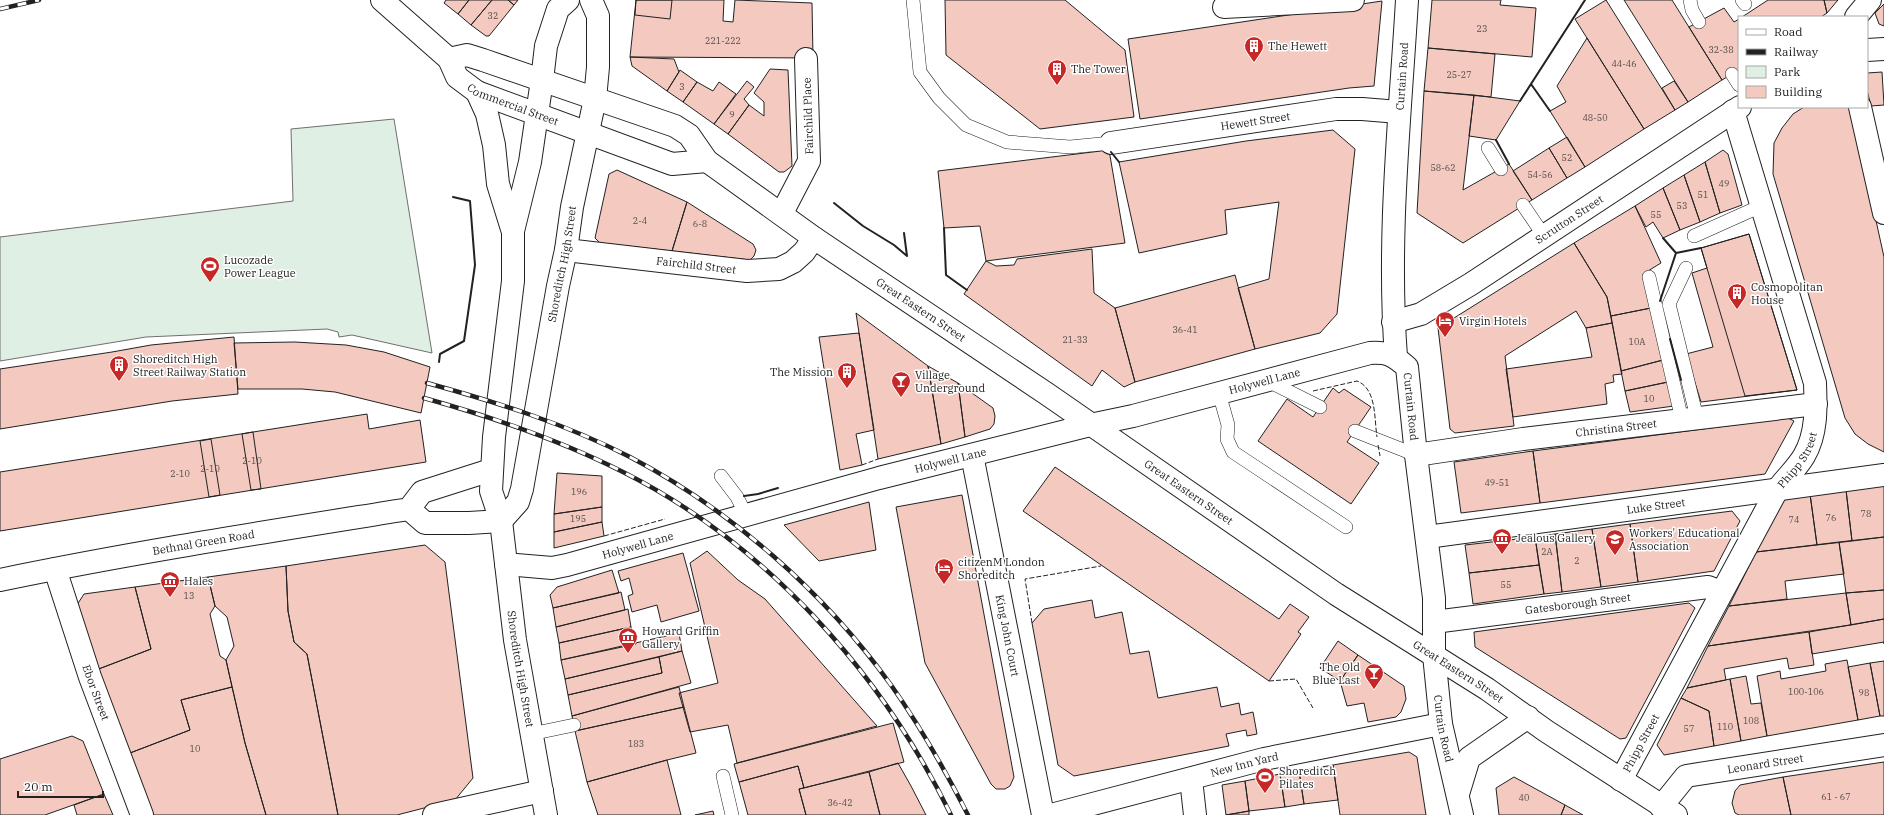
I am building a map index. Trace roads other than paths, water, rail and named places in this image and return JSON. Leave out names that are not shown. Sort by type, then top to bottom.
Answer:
[{"type":"main road","name":"Commercial Street","points":[[382,0],[449,59],[457,77],[477,92],[537,113],[589,135]]},
{"type":"main road","name":"Shoreditch High Street","points":[[546,815],[515,640],[501,521],[491,491],[491,470],[513,281],[513,230],[529,167],[546,46],[558,9],[568,0]]},
{"type":"main road","name":"Shoreditch High Street","points":[[501,521],[518,502],[522,488],[556,294],[566,250],[572,207],[589,135],[595,99],[598,67],[598,16],[591,0]]},
{"type":"main road","points":[[1224,7],[1353,0]]},
{"type":"main road","name":"Curtain Road","points":[[1407,0],[1393,207],[1393,322],[1396,356],[1407,367],[1416,455],[1434,598],[1434,655],[1441,724],[1460,805]]},
{"type":"main road","points":[[1857,16],[1870,0]]},
{"type":"main road","points":[[1868,50],[1884,49]]},
{"type":"main road","points":[[449,59],[467,55],[595,99]]},
{"type":"main road","name":"Fairchild Place","points":[[782,213],[810,161],[806,59]]},
{"type":"main road","points":[[477,92],[487,114],[494,145],[498,184],[513,230]]},
{"type":"main road","name":"Great Eastern Street","points":[[595,99],[675,126],[688,135],[707,161],[782,213],[814,238],[1042,391],[1336,594],[1434,655],[1669,811]]},
{"type":"main road","name":"Hewett Street","points":[[1111,143],[1336,109],[1362,108],[1399,112]]},
{"type":"main road","points":[[1860,108],[1884,213]]},
{"type":"main road","name":"Phipp Street","points":[[1621,780],[1777,490],[1804,456],[1814,431],[1816,404],[1815,383],[1761,206],[1736,109]]},
{"type":"main road","name":"Scrutton Street","points":[[1393,322],[1424,312],[1471,284],[1736,109]]},
{"type":"main road","points":[[589,135],[644,152],[672,164],[707,161]]},
{"type":"main road","name":"Fairchild Street","points":[[566,250],[747,271],[779,269],[793,262],[804,252],[814,238]]},
{"type":"main road","name":"Holywell Lane","points":[[506,564],[552,568],[567,565],[872,480],[1090,425],[1133,416],[1370,353],[1384,352],[1396,356]]},
{"type":"main road","name":"Christina Street","points":[[1416,455],[1523,439],[1816,404]]},
{"type":"main road","name":"King John Court","points":[[972,455],[978,475],[1043,815]]},
{"type":"main road","points":[[491,470],[422,492],[409,509],[425,523],[501,521]]},
{"type":"main road","name":"Luke Street","points":[[1427,537],[1884,475]]},
{"type":"main road","name":"Bethnal Green Road","points":[[0,580],[55,568],[409,509]]},
{"type":"main road","name":"Ebor Street","points":[[55,568],[90,677],[142,815]]},
{"type":"main road","name":"Gatesborough Street","points":[[1434,622],[1708,587],[1721,592]]},
{"type":"main road","points":[[1460,805],[1469,758],[1528,717]]},
{"type":"main road","name":"New Inn Yard","points":[[1051,815],[1264,759],[1441,724]]},
{"type":"main road","name":"Leonard Street","points":[[1669,811],[1686,776],[1884,745]]},
{"type":"main road","points":[[1191,779],[1195,815]]},
{"type":"main road","points":[[434,815],[542,791]]},
{"type":"lane","points":[[913,0],[920,72],[939,98],[966,125],[1008,142],[1070,146],[1111,143]]},
{"type":"lane","points":[[1690,0],[1692,10],[1699,22]]},
{"type":"lane","points":[[1488,148],[1501,169]]},
{"type":"lane","points":[[1523,205],[1544,236]]},
{"type":"lane","points":[[1694,236],[1761,206]]},
{"type":"lane","points":[[1686,268],[1669,304],[1690,419]]},
{"type":"lane","points":[[1649,277],[1690,419]]},
{"type":"lane","points":[[1266,380],[1320,407]]},
{"type":"lane","points":[[1219,393],[1228,425],[1227,439],[1233,452],[1346,527]]},
{"type":"lane","points":[[1355,431],[1416,455]]},
{"type":"lane","points":[[721,476],[737,497],[746,515]]},
{"type":"lane","points":[[531,734],[574,725]]},
{"type":"lane","points":[[723,776],[732,815]]},
{"type":"railway","points":[[0,9],[39,0]]},
{"type":"railway","points":[[427,383],[479,398],[556,424],[606,445],[667,478],[704,502],[739,528],[806,586],[865,651],[912,716],[968,815]]},
{"type":"railway","points":[[424,398],[525,430],[599,460],[675,502],[725,536],[771,574],[814,617],[854,663],[890,711],[923,762],[951,815]]},
{"type":"place","name":"The Hewett","points":[[1254,63]]},
{"type":"place","name":"The Tower","points":[[1057,86]]},
{"type":"place","name":"Lucozade Power League","points":[[210,283]]},
{"type":"place","name":"Cosmopolitan House","points":[[1737,310]]},
{"type":"place","name":"Virgin Hotels","points":[[1445,338]]},
{"type":"place","name":"Shoreditch High Street Railway Station","points":[[119,382]]},
{"type":"place","name":"The Mission","points":[[847,389]]},
{"type":"place","name":"Village Underground","points":[[901,398]]},
{"type":"place","name":"Jealous Gallery","points":[[1502,555]]},
{"type":"place","name":"Workers' Educational Association","points":[[1615,556]]},
{"type":"place","name":"citizenM London Shoreditch","points":[[944,585]]},
{"type":"place","name":"Hales","points":[[170,598]]},
{"type":"place","name":"Howard Griffin Gallery","points":[[628,654]]},
{"type":"place","name":"The Old Blue Last","points":[[1374,690]]},
{"type":"place","name":"Shoreditch Pilates","points":[[1265,794]]}]
